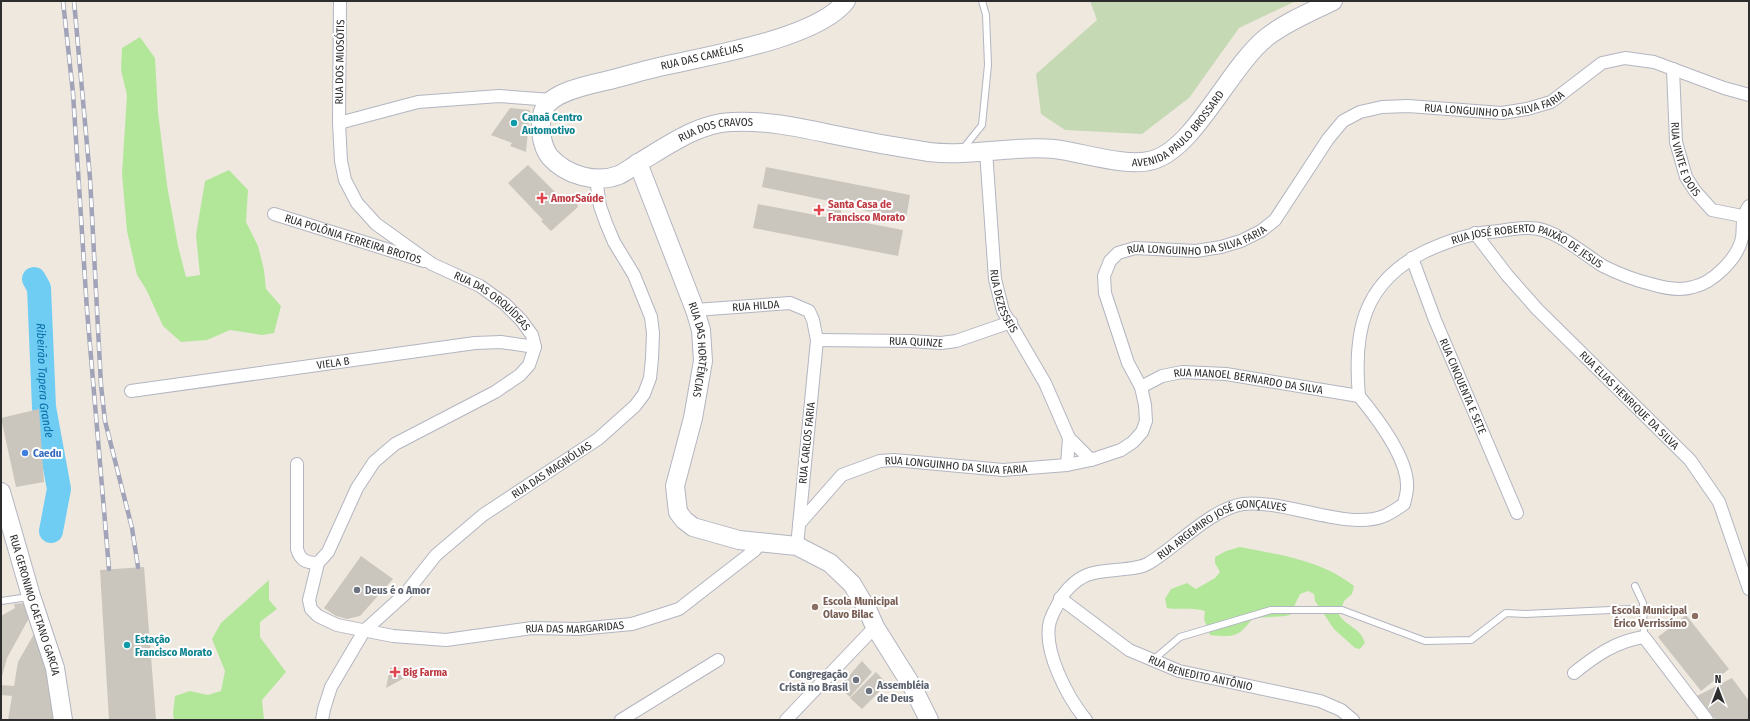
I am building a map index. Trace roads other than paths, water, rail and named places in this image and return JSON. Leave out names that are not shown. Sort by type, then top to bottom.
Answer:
[{"type":"main road","name":"RUA DAS CAMÉLIAS","points":[[552,100],[582,86],[757,45],[805,29],[826,19],[846,1]]},
{"type":"main road","name":"AVENIDA PAULO BROSSARD","points":[[986,151],[1046,148],[1119,160],[1153,160],[1172,150],[1191,132],[1249,55],[1266,38],[1296,19],[1333,1]]},
{"type":"main road","name":"RUA DOS CRAVOS","points":[[552,100],[545,106],[542,115],[541,126],[545,150],[552,160],[568,171],[596,179],[619,175],[700,129],[728,122],[778,123],[929,152],[958,155],[986,151]]},
{"type":"main road","name":"RUA DAS HORTÊNCIAS","points":[[638,163],[695,310],[701,330],[703,361],[693,418],[675,486],[678,512],[684,520],[693,527],[739,540],[797,546]]},
{"type":"main road","name":"RUA GERONIMO CAETANO GARCIA","points":[[1,492],[31,596],[55,668],[63,720]]},
{"type":"main road","points":[[797,546],[830,563],[852,584],[868,611],[875,627],[912,686],[929,720]]},
{"type":"street","name":"RUA DOS MIOSÓTIS","points":[[339,123],[340,1]]},
{"type":"street","name":"RUA LONGUINHO DA SILVA FARIA","points":[[799,524],[842,474],[880,461],[894,460],[1003,470],[1067,465],[1092,460],[1121,450],[1133,442],[1142,432],[1146,421],[1145,405],[1141,387],[1128,363],[1106,293],[1104,276],[1110,261],[1118,253],[1135,248],[1196,251],[1221,247],[1241,241],[1261,231],[1275,220],[1328,139],[1343,121],[1360,112],[1382,106],[1408,106],[1502,113],[1527,109],[1551,102],[1602,63],[1626,58],[1654,62],[1724,88],[1749,95]]},
{"type":"street","name":"RUA VINTE E DOIS","points":[[1673,69],[1676,142],[1686,177],[1695,191],[1712,210],[1746,211]]},
{"type":"street","points":[[339,123],[418,102],[499,96],[552,100]]},
{"type":"street","name":"RUA DAS ORQUÍDEAS","points":[[339,123],[341,160],[345,180],[357,203],[376,224],[432,264],[480,286],[505,304],[521,320],[532,335],[535,347],[529,365],[520,375],[495,392],[396,444],[374,462],[357,488],[328,552],[318,563],[309,600],[311,610],[318,616],[337,625],[364,631]]},
{"type":"street","name":"RUA DEZESSEIS","points":[[986,151],[995,279],[1003,311],[1011,322],[1045,382],[1069,438],[1092,460]]},
{"type":"street","name":"RUA DAS MAGNÓLIAS","points":[[322,720],[331,687],[364,631],[405,594],[436,555],[483,515],[598,439],[635,406],[644,394],[650,378],[652,359],[653,333],[651,317],[634,275],[614,242],[606,223],[600,206],[596,179]]},
{"type":"street","name":"RUA JOSÉ ROBERTO PAIXÃO DE JESUS","points":[[1359,396],[1358,340],[1363,318],[1378,289],[1394,270],[1412,258],[1442,244],[1475,233],[1525,229],[1542,230],[1626,278],[1664,288],[1693,288],[1719,274],[1730,261],[1738,249],[1742,238],[1746,211]]},
{"type":"street","name":"RUA POLÔNIA FERREIRA BROTOS","points":[[274,214],[432,264]]},
{"type":"street","name":"RUA ELIAS HENRIQUE DA SILVA","points":[[1475,233],[1507,275],[1538,308],[1690,460],[1719,502],[1749,589]]},
{"type":"street","name":"RUA CINQUENTA E SETE","points":[[1412,258],[1435,320],[1517,513]]},
{"type":"street","name":"RUA HILDA","points":[[695,310],[790,303],[809,311],[813,320],[817,340]]},
{"type":"street","name":"RUA QUINZE","points":[[817,340],[910,341],[941,344],[956,341],[1011,322]]},
{"type":"street","name":"RUA CARLOS FARIA","points":[[797,546],[817,340]]},
{"type":"street","name":"VIELA B","points":[[131,391],[475,343],[501,342],[535,347]]},
{"type":"street","name":"RUA MANOEL BERNARDO DA SILVA","points":[[1141,387],[1162,376],[1182,372],[1226,374],[1359,396]]},
{"type":"street","name":"RUA ARGEMIRO JOSÉ GONÇALVES","points":[[1086,720],[1066,689],[1053,659],[1049,639],[1050,621],[1060,598],[1071,586],[1088,575],[1147,565],[1224,510],[1243,504],[1266,505],[1358,520],[1383,516],[1404,504],[1407,487],[1402,464],[1393,443],[1359,396]]},
{"type":"street","name":"RUA DEZESSEIS","points":[[1067,465],[1069,438]]},
{"type":"street","points":[[297,464],[297,548],[299,556],[304,561],[318,563]]},
{"type":"street","name":"RUA DAS MARGARIDAS","points":[[364,631],[394,636],[446,640],[532,628],[578,629],[632,624],[679,609],[755,550],[760,542]]},
{"type":"street","name":"RUA BENEDITO ANTÔNIO","points":[[1060,598],[1129,650],[1179,671],[1320,701],[1341,710],[1353,720]]},
{"type":"street","points":[[786,720],[875,627]]},
{"type":"street","points":[[1574,674],[1595,656],[1610,647],[1624,641],[1644,637],[1707,720]]},
{"type":"street","points":[[620,720],[718,660]]},
{"type":"lane","points":[[958,155],[982,125],[988,66],[986,15],[982,1]]},
{"type":"lane","points":[[1635,586],[1642,598],[1644,637]]},
{"type":"lane","points":[[1,601],[31,596]]},
{"type":"lane","points":[[1153,660],[1180,637],[1272,610],[1342,610],[1425,641],[1471,640],[1506,613],[1525,614],[1617,609],[1643,611]]},
{"type":"waterway","name":"Ribeirão Tapera Grande","points":[[34,279],[39,288],[44,407],[59,489],[51,531]]},
{"type":"railway","points":[[63,1],[73,93],[87,310],[109,569]]},
{"type":"railway","points":[[74,1],[90,178],[101,385],[105,421],[132,528],[138,567]]},
{"type":"place","name":"Canaã Centro Automotivo","points":[[514,123]]},
{"type":"place","name":"AmorSaúde","points":[[542,198]]},
{"type":"place","name":"Santa Casa de Francisco Morato","points":[[819,210]]},
{"type":"place","name":"Caedu","points":[[25,453]]},
{"type":"place","name":"Deus é o Amor","points":[[357,590]]},
{"type":"place","name":"Escola Municipal Olavo Bilac","points":[[815,607]]},
{"type":"place","name":"Escola Municipal Érico Verrissímo","points":[[1695,616]]},
{"type":"place","name":"Estação Francisco Morato","points":[[127,645]]},
{"type":"place","name":"Big Farma","points":[[395,672]]},
{"type":"place","name":"Congregação Cristã no Brasil","points":[[856,680]]},
{"type":"place","name":"Assembléia de Deus","points":[[869,691]]}]
